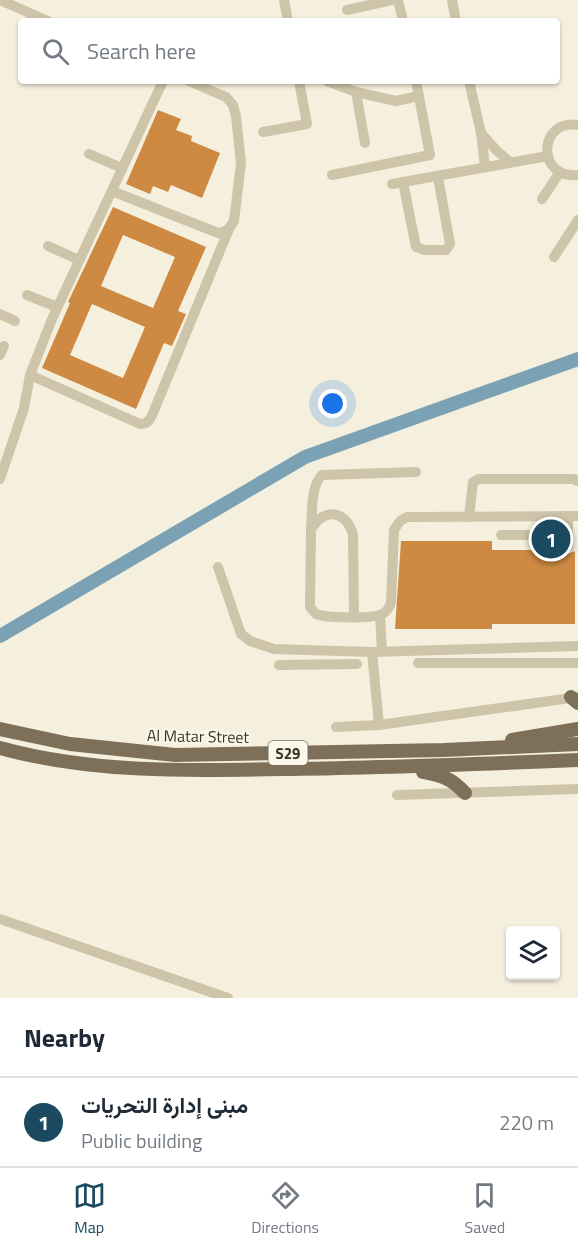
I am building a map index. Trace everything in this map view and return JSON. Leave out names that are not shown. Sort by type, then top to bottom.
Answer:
[{"type":"main road","name":"Al Matar Street","points":[[0,729],[70,744],[175,755],[444,750],[578,744]]},
{"type":"main road","points":[[444,750],[577,729]]},
{"type":"main road","name":"Al Matar Street","points":[[0,748],[42,758],[107,766],[176,770],[403,767],[578,760]]},
{"type":"main road","points":[[403,767],[448,778],[465,793]]},
{"type":"street","points":[[0,0],[41,18]]},
{"type":"street","points":[[284,0],[287,18]]},
{"type":"street","points":[[346,10],[392,0]]},
{"type":"street","points":[[398,0],[402,18]]},
{"type":"street","points":[[452,0],[455,18]]},
{"type":"street","points":[[0,479],[24,408],[30,375],[57,307],[162,84]]},
{"type":"street","points":[[30,375],[140,424],[145,424],[150,420],[234,221],[241,163],[236,114],[233,105],[226,97],[196,84]]},
{"type":"street","points":[[263,132],[307,124],[300,84]]},
{"type":"street","points":[[335,84],[356,92],[396,101],[419,96]]},
{"type":"street","points":[[332,175],[430,155],[417,84]]},
{"type":"street","points":[[471,84],[481,133],[485,167]]},
{"type":"street","points":[[356,92],[365,143]]},
{"type":"street","points":[[578,125],[567,124],[553,133],[549,140],[548,156],[550,162],[560,172],[578,175]]},
{"type":"street","points":[[481,133],[510,162]]},
{"type":"street","points":[[88,154],[122,168]]},
{"type":"street","points":[[438,177],[450,244],[446,250],[425,250],[416,246],[398,183],[548,156]]},
{"type":"street","points":[[542,199],[560,172]]},
{"type":"street","points":[[112,191],[218,233],[229,229]]},
{"type":"street","points":[[554,257],[578,220]]},
{"type":"street","points":[[48,246],[79,260]]},
{"type":"street","points":[[27,295],[57,307]]},
{"type":"street","points":[[0,314],[15,321]]},
{"type":"street","points":[[416,472],[322,476],[317,480],[311,530],[310,607],[316,614],[323,617],[380,616],[387,611],[391,603],[394,530],[400,521],[407,517],[573,516],[568,535],[568,547]]},
{"type":"street","points":[[469,517],[472,482],[479,479],[573,479],[578,481]]},
{"type":"street","points":[[311,530],[321,516],[332,514],[346,519],[350,525],[353,535],[354,617]]},
{"type":"street","points":[[501,535],[568,535]]},
{"type":"street","points":[[218,567],[241,634],[250,641],[274,649],[377,652],[578,646]]},
{"type":"street","points":[[380,616],[377,652],[380,725]]},
{"type":"street","points":[[558,663],[559,646]]},
{"type":"street","points":[[484,648],[485,663]]},
{"type":"street","points":[[319,650],[319,665]]},
{"type":"street","points":[[418,663],[578,663]]},
{"type":"street","points":[[279,665],[357,664]]},
{"type":"street","points":[[336,727],[380,725],[576,699]]},
{"type":"street","points":[[0,755],[33,762],[42,758]]},
{"type":"street","points":[[397,795],[578,789]]},
{"type":"street","points":[[0,919],[228,998]]},
{"type":"building","points":[[158,110],[181,119],[176,130],[192,136],[191,141],[220,153],[202,198],[171,185],[168,192],[153,186],[150,194],[126,184]]},
{"type":"building","points":[[113,207],[206,247],[178,311],[186,314],[172,346],[164,343],[136,409],[42,368],[70,303],[68,302]],"holes":[[[123,235],[175,257],[153,308],[101,286]],[[92,304],[145,327],[123,378],[70,355]]]},
{"type":"building","points":[[401,541],[492,541],[492,550],[561,550],[567,554],[575,551],[575,624],[492,624],[492,629],[395,629]]},
{"type":"waterway","points":[[0,636],[305,457],[578,359]]},
{"type":"place","name":"مبنى إدارة التحريات","points":[[551,539]]}]
